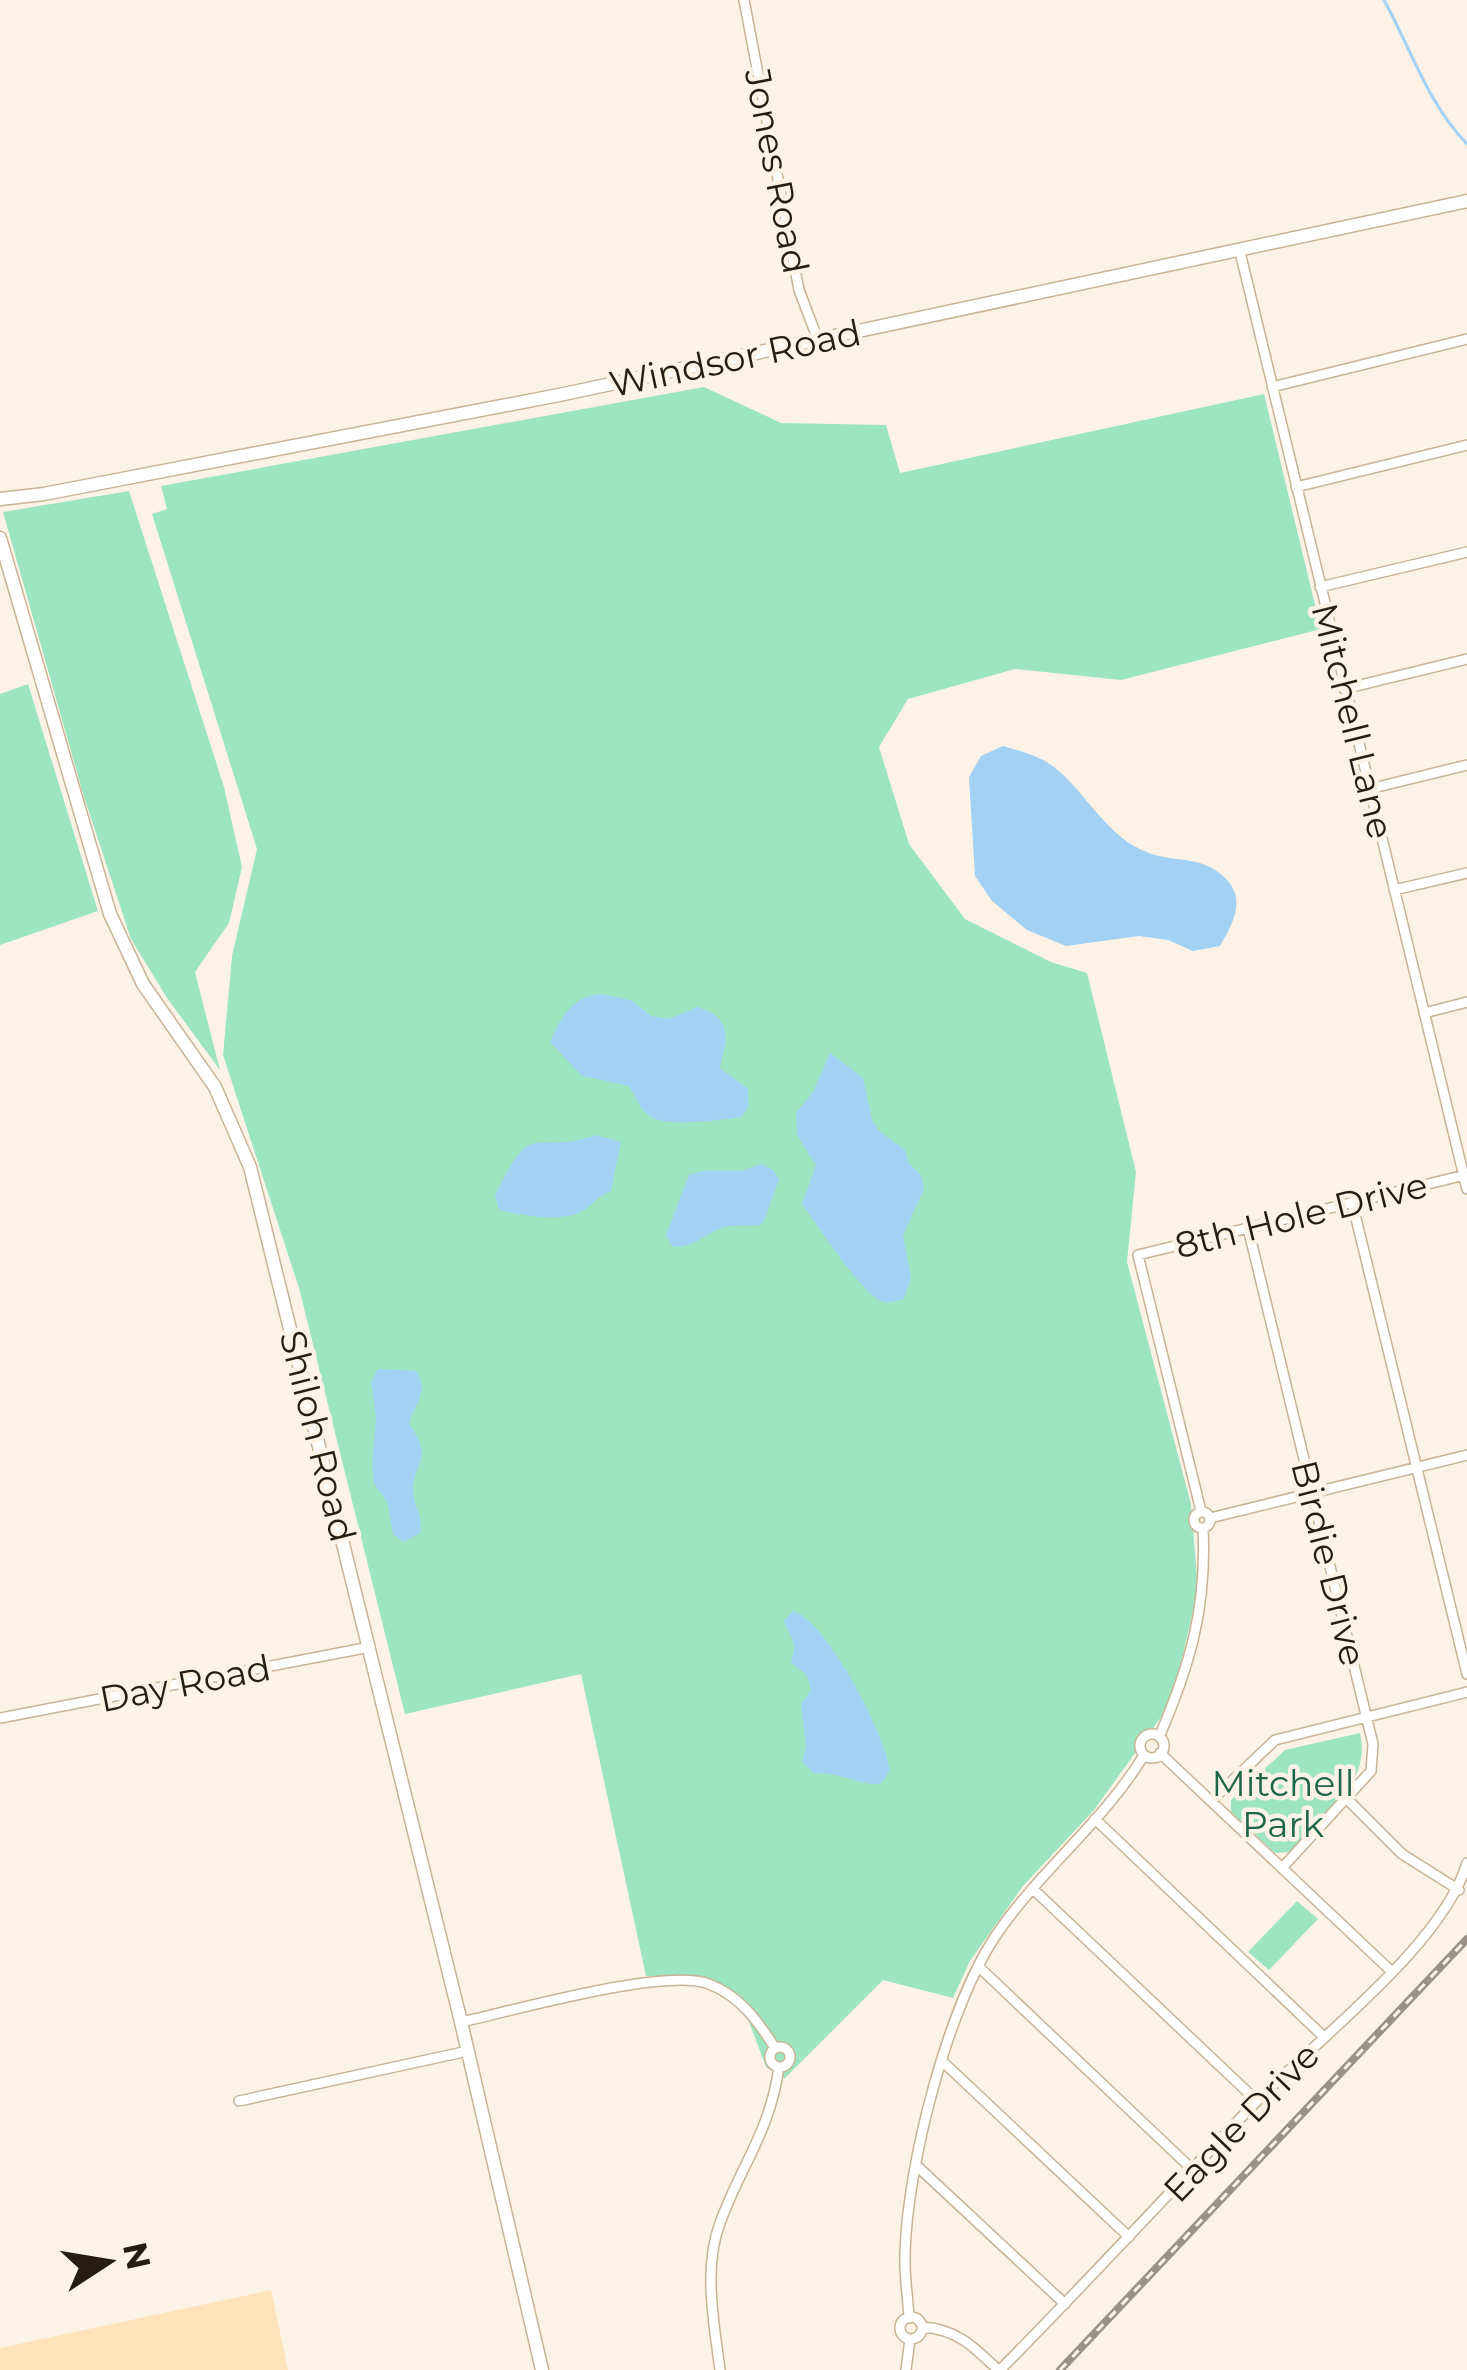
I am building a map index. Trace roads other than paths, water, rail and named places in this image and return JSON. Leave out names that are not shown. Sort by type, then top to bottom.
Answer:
[{"type":"main road","name":"Windsor Road","points":[[0,499],[541,399],[1467,201]]},
{"type":"main road","name":"Shiloh Road","points":[[0,538],[114,922],[143,984],[215,1087],[250,1167],[542,2370]]},
{"type":"street","name":"Jones Road","points":[[744,0],[799,290],[818,340]]},
{"type":"street","name":"Mitchell Lane","points":[[1240,252],[1467,1189]]},
{"type":"street","points":[[1272,386],[1467,339]]},
{"type":"street","points":[[1296,487],[1467,445]]},
{"type":"street","points":[[1321,587],[1467,552]]},
{"type":"street","points":[[1344,689],[1467,659]]},
{"type":"street","points":[[1369,789],[1467,765]]},
{"type":"street","points":[[1394,890],[1467,873]]},
{"type":"street","points":[[1424,1013],[1467,1002]]},
{"type":"street","name":"8th Hole Drive","points":[[1205,1519],[1138,1255],[1465,1175]]},
{"type":"street","points":[[1352,1202],[1467,1674]]},
{"type":"street","name":"Birdie Drive","points":[[1248,1228],[1373,1744],[1371,1771],[1282,1868]]},
{"type":"street","points":[[1159,1737],[1186,1677],[1198,1624],[1205,1519],[1467,1455]]},
{"type":"street","name":"Day Road","points":[[0,1718],[370,1647]]},
{"type":"street","points":[[1211,1802],[1275,1740],[1467,1692]]},
{"type":"street","points":[[1159,1737],[1160,1753],[1144,1755],[1143,1738],[1159,1737]]},
{"type":"street","points":[[1160,1753],[1390,1970]]},
{"type":"street","points":[[909,2318],[904,2255],[917,2166],[964,1994],[999,1931],[1144,1755]]},
{"type":"street","points":[[1347,1799],[1402,1854],[1459,1890]]},
{"type":"street","points":[[1094,1819],[1324,2037]]},
{"type":"street","name":"Eagle Drive","points":[[999,2370],[1257,2101],[1429,1933],[1459,1890],[1467,1863]]},
{"type":"street","points":[[1033,1889],[1257,2101]]},
{"type":"street","points":[[979,1967],[1193,2170]]},
{"type":"street","points":[[461,2022],[654,1981],[696,1981],[740,2003],[775,2048],[785,2048],[788,2064],[779,2068],[769,2120],[718,2227],[712,2270],[720,2370]]},
{"type":"street","points":[[238,2101],[468,2051]]},
{"type":"street","points":[[942,2061],[1129,2237]]},
{"type":"street","points":[[917,2166],[1065,2305]]},
{"type":"street","points":[[909,2318],[922,2327],[910,2339]]},
{"type":"street","points":[[909,2318],[901,2330],[910,2339]]},
{"type":"street","points":[[922,2327],[950,2331],[968,2341],[999,2370]]},
{"type":"street","points":[[906,2370],[910,2339]]},
{"type":"water","points":[[1003,746],[1054,767],[1134,846],[1208,866],[1226,879],[1236,904],[1220,946],[1193,951],[1168,940],[1139,936],[1066,946],[1027,930],[992,901],[975,876],[969,777],[981,756]]},
{"type":"water","points":[[601,994],[631,1000],[651,1016],[669,1019],[697,1007],[717,1017],[725,1032],[720,1068],[748,1089],[748,1104],[741,1117],[661,1121],[645,1112],[629,1086],[582,1076],[550,1042],[575,1003]]},
{"type":"water","points":[[830,1053],[863,1078],[872,1120],[905,1150],[909,1164],[921,1175],[924,1189],[903,1235],[911,1278],[904,1299],[884,1302],[864,1287],[802,1204],[816,1165],[797,1135],[796,1113],[813,1092]]},
{"type":"water","points":[[597,1135],[621,1142],[611,1191],[570,1216],[539,1217],[499,1210],[495,1196],[526,1147]]},
{"type":"water","points":[[761,1164],[779,1179],[760,1225],[723,1227],[691,1244],[672,1246],[666,1235],[689,1175],[742,1171]]},
{"type":"water","points":[[378,1369],[416,1371],[422,1385],[409,1423],[422,1454],[413,1493],[420,1533],[403,1542],[393,1534],[387,1501],[374,1484],[376,1418],[371,1382]]},
{"type":"water","points":[[793,1611],[821,1635],[866,1706],[890,1770],[881,1784],[814,1773],[802,1762],[806,1747],[801,1704],[811,1690],[806,1674],[791,1663],[795,1646],[784,1621]]},
{"type":"waterway","points":[[1384,0],[1431,94],[1467,144]]},
{"type":"railway","points":[[1060,2370],[1467,1939]]},
{"type":"park label","name":"Mitchell Park","points":[[1283,1804]]}]
